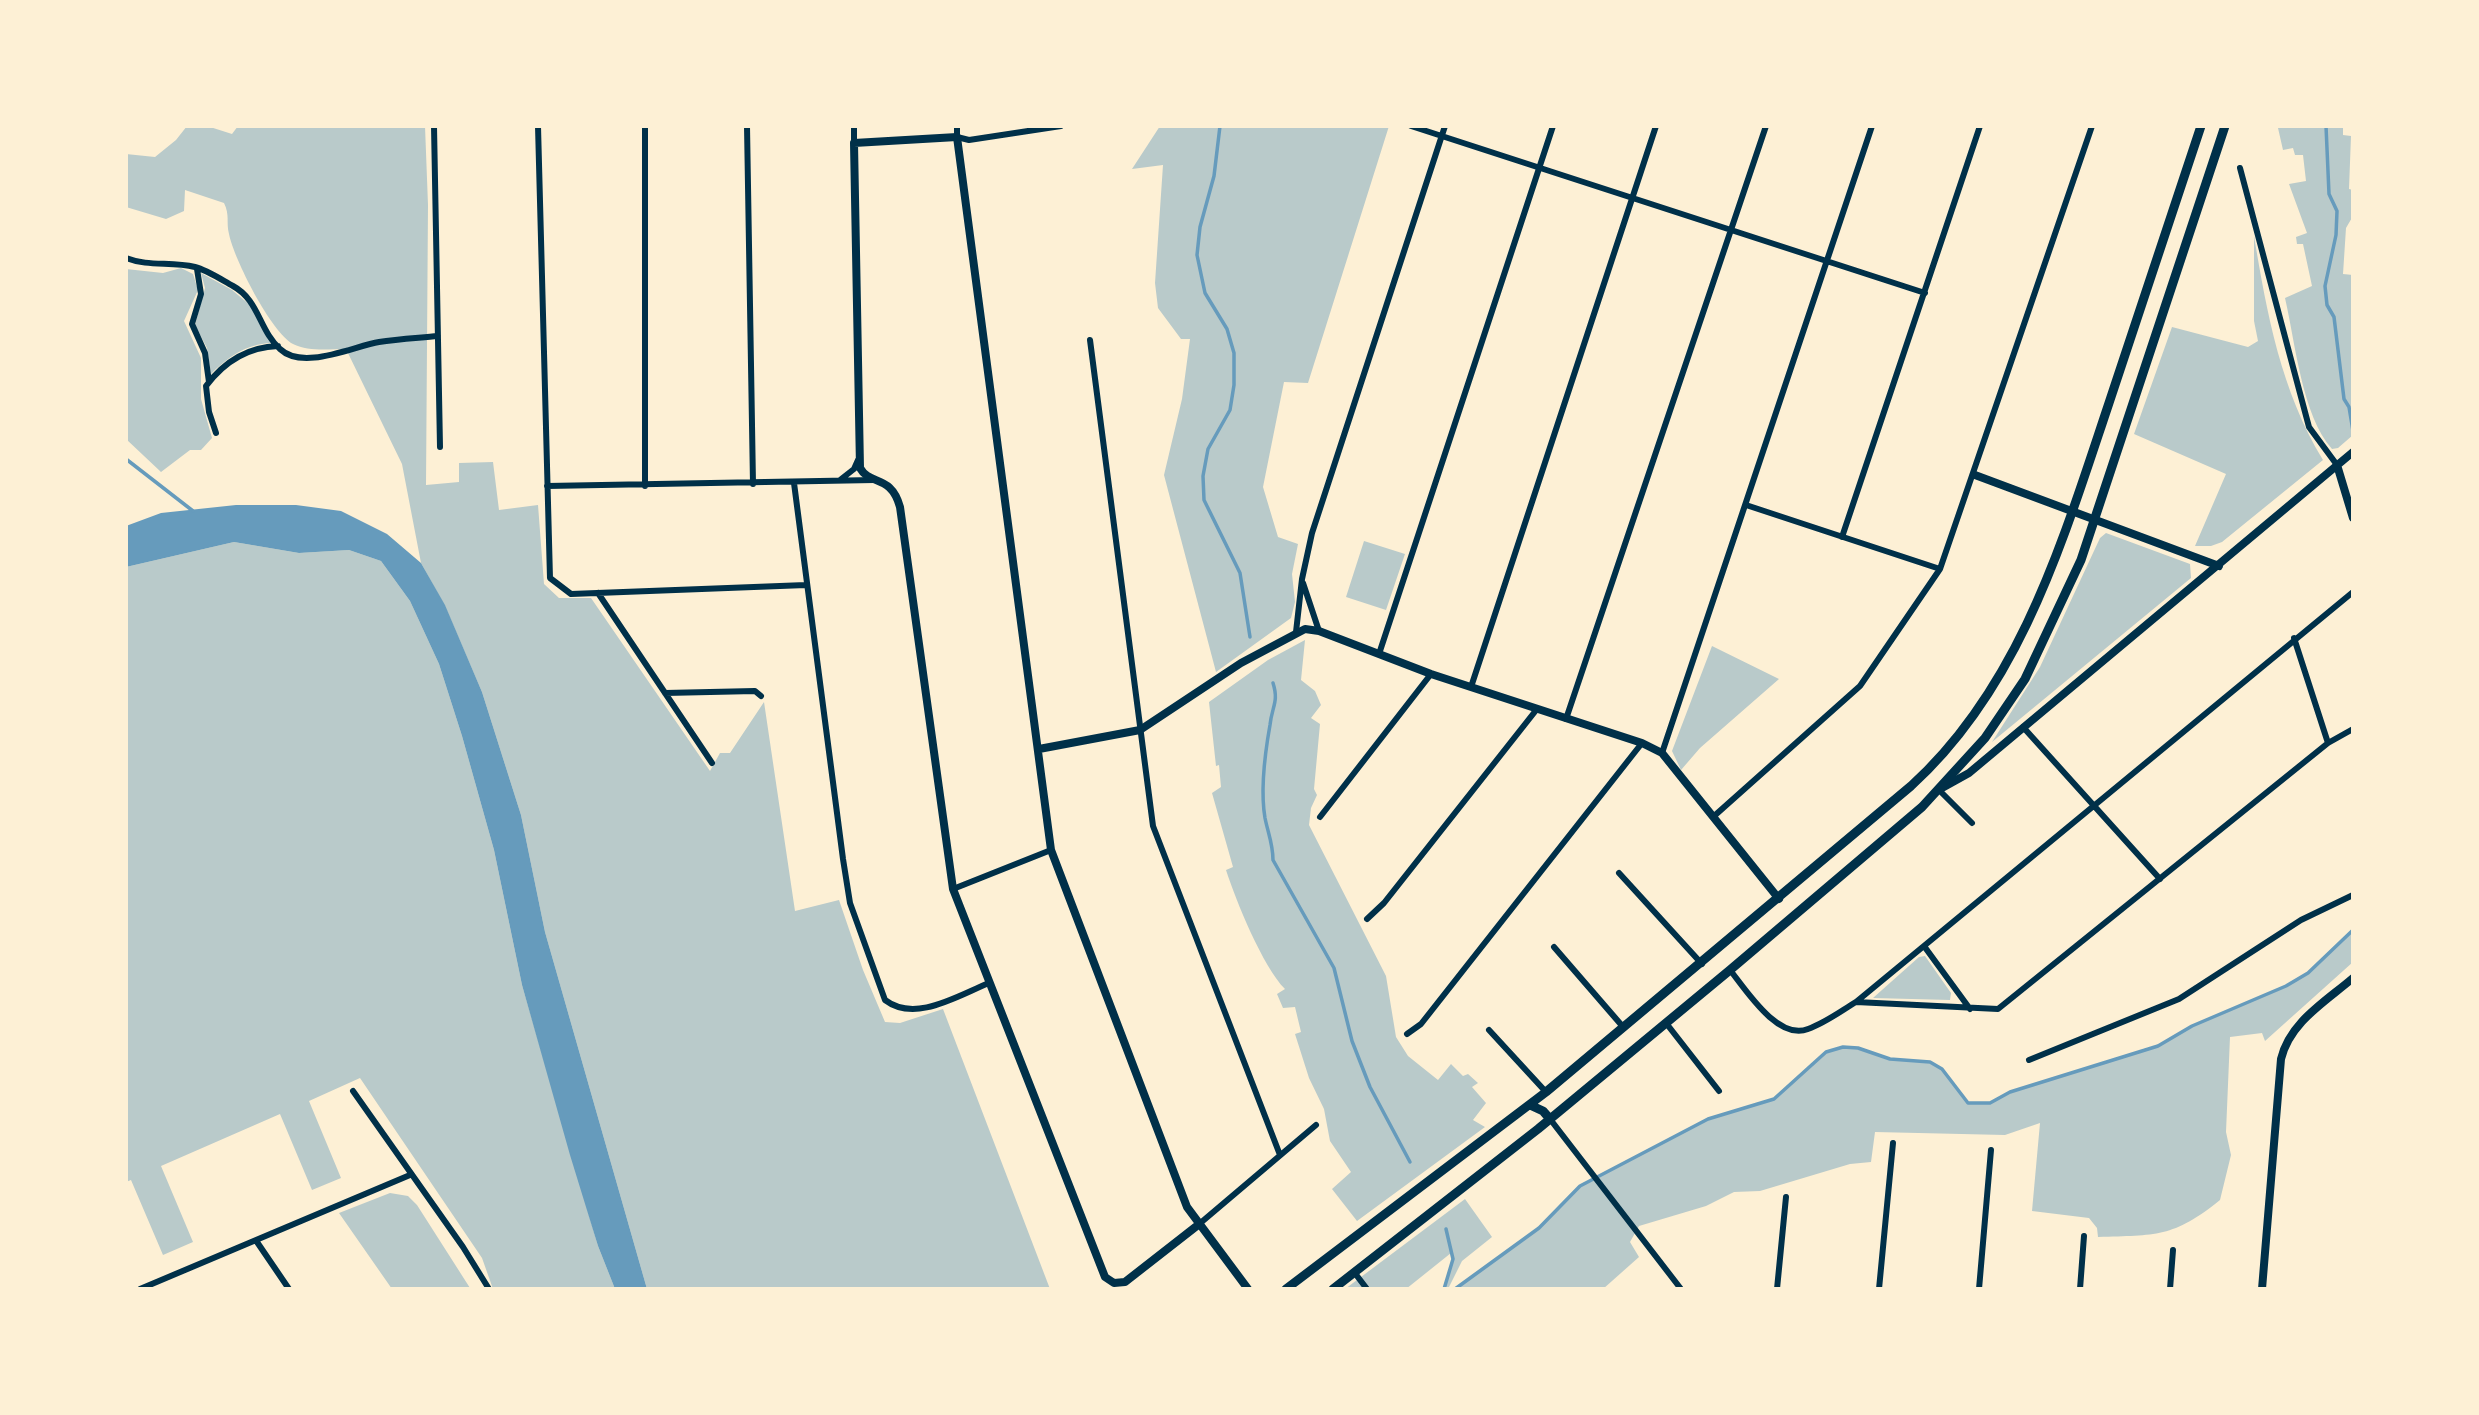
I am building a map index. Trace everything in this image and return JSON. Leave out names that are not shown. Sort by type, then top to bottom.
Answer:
[{"type":"main road","points":[[1286,1289],[1530,1105],[1702,964],[1911,786],[1937,762],[1957,737],[1999,679],[2035,608],[2073,512],[2201,126]]},
{"type":"main road","points":[[1333,1289],[1550,1119],[1730,970],[1941,789],[1985,738],[2025,679],[2081,560],[2225,126]]},
{"type":"main road","points":[[1530,1105],[1543,1111],[1550,1119]]},
{"type":"street","points":[[434,126],[440,447]]},
{"type":"street","points":[[538,126],[550,578],[572,594],[806,585]]},
{"type":"street","points":[[645,126],[645,486]]},
{"type":"street","points":[[747,126],[753,484]]},
{"type":"street","points":[[853,126],[861,472],[881,480],[897,497],[900,507],[953,889],[1105,1277],[1107,1289]]},
{"type":"street","points":[[957,126],[1051,850],[1187,1207],[1248,1289]]},
{"type":"street","points":[[854,144],[957,137],[969,139],[1061,126]]},
{"type":"street","points":[[1411,126],[1925,293]]},
{"type":"street","points":[[1296,632],[1302,579],[1317,520],[1445,126]]},
{"type":"street","points":[[1379,654],[1553,126]]},
{"type":"street","points":[[1471,687],[1656,126]]},
{"type":"street","points":[[1566,719],[1766,126]]},
{"type":"street","points":[[1662,753],[1872,126]]},
{"type":"street","points":[[1842,537],[1980,126]]},
{"type":"street","points":[[1713,817],[1860,686],[1940,569],[1975,475],[2092,126]]},
{"type":"street","points":[[2239,168],[2309,427],[2337,465],[2353,518]]},
{"type":"street","points":[[126,258],[142,265],[196,267],[251,298],[282,352],[303,357],[332,356],[376,342],[438,336]]},
{"type":"street","points":[[196,267],[201,293],[192,324],[205,353],[209,383]]},
{"type":"street","points":[[1090,340],[1153,826],[1280,1154]]},
{"type":"street","points":[[216,433],[206,386],[223,367],[245,353],[278,346]]},
{"type":"street","points":[[838,481],[858,464],[859,450]]},
{"type":"street","points":[[1972,822],[1941,789],[1969,773],[2353,452]]},
{"type":"street","points":[[1975,475],[2219,566]]},
{"type":"street","points":[[547,486],[881,480]]},
{"type":"street","points":[[794,483],[850,902],[885,1000],[896,1008],[915,1011],[989,983]]},
{"type":"street","points":[[1746,505],[1940,569]]},
{"type":"street","points":[[1302,579],[1319,631]]},
{"type":"street","points":[[1730,970],[1770,1019],[1787,1029],[1806,1031],[1856,1002],[2353,592]]},
{"type":"street","points":[[598,593],[712,763]]},
{"type":"street","points":[[1039,749],[1140,730],[1241,663],[1296,632],[1319,631],[1431,674],[1643,743],[1662,753],[1779,899]]},
{"type":"street","points":[[2294,638],[2328,743]]},
{"type":"street","points":[[1320,817],[1431,674]]},
{"type":"street","points":[[665,693],[755,691],[761,696]]},
{"type":"street","points":[[1367,919],[1384,903],[1537,709]]},
{"type":"street","points":[[2023,727],[2160,879]]},
{"type":"street","points":[[1856,1002],[1998,1009],[2328,743],[2353,729]]},
{"type":"street","points":[[1407,1034],[1421,1024],[1643,743]]},
{"type":"street","points":[[953,889],[1051,850]]},
{"type":"street","points":[[1619,873],[1702,964]]},
{"type":"street","points":[[2029,1060],[2179,999],[2301,920],[2353,894]]},
{"type":"street","points":[[1924,946],[1970,1009]]},
{"type":"street","points":[[1554,947],[1623,1028]]},
{"type":"street","points":[[2262,1289],[2281,1059],[2285,1042],[2294,1028],[2353,978]]},
{"type":"street","points":[[1666,1023],[1719,1091]]},
{"type":"street","points":[[1489,1030],[1546,1092]]},
{"type":"street","points":[[353,1091],[463,1247],[489,1289]]},
{"type":"street","points":[[1550,1119],[1681,1289]]},
{"type":"street","points":[[1116,1289],[1198,1225],[1316,1125]]},
{"type":"street","points":[[1878,1289],[1893,1143]]},
{"type":"street","points":[[1979,1289],[1991,1150]]},
{"type":"street","points":[[140,1289],[257,1242],[410,1175]]},
{"type":"street","points":[[1777,1289],[1786,1197]]},
{"type":"street","points":[[2080,1289],[2084,1236]]},
{"type":"street","points":[[257,1242],[289,1289]]},
{"type":"street","points":[[2170,1289],[2173,1250]]},
{"type":"street","points":[[1354,1272],[1367,1289]]},
{"type":"street","points":[[1105,1277],[1114,1283],[1125,1282]]},
{"type":"shaded area","points":[[187,126],[207,126],[232,134],[238,126],[425,126],[428,205],[426,485],[459,482],[459,463],[493,462],[499,510],[538,505],[544,584],[559,598],[591,598],[710,771],[720,753],[730,753],[764,702],[795,911],[839,900],[863,970],[885,1022],[900,1023],[943,1009],[1050,1289],[647,1289],[545,932],[521,815],[482,692],[445,606],[421,563],[402,464],[346,349],[319,350],[299,347],[284,337],[264,311],[232,245],[224,203],[185,190],[184,211],[166,219],[126,207],[126,154],[155,157],[176,140]]},
{"type":"shaded area","points":[[1160,126],[1389,126],[1308,383],[1284,382],[1263,487],[1278,537],[1298,544],[1292,574],[1295,602],[1291,618],[1216,672],[1164,475],[1182,399],[1190,339],[1181,339],[1158,308],[1155,283],[1163,165],[1132,169]]},
{"type":"shaded area","points":[[2343,126],[2343,135],[2351,136],[2349,189],[2353,190],[2353,216],[2346,228],[2343,274],[2353,275],[2353,435],[2338,448],[2332,449],[2313,418],[2296,356],[2285,298],[2312,286],[2303,244],[2297,244],[2296,237],[2307,233],[2289,184],[2306,181],[2303,155],[2295,155],[2293,148],[2283,150],[2278,128]]},
{"type":"shaded area","points":[[2254,236],[2270,323],[2286,379],[2296,407],[2323,460],[2222,542],[2211,546],[2195,546],[2226,474],[2134,434],[2172,327],[2248,347],[2258,341],[2254,321]]},
{"type":"shaded area","points":[[181,268],[193,274],[198,290],[184,321],[201,358],[201,399],[212,438],[201,450],[190,450],[161,472],[126,439],[126,269],[163,273]]},
{"type":"shaded area","points":[[201,273],[232,290],[250,305],[271,343],[238,352],[211,374],[207,348],[195,325],[205,288]]},
{"type":"shaded area","points":[[2106,533],[2190,564],[2191,578],[1992,742],[2040,667],[2100,538]]},
{"type":"shaded area","points":[[1364,541],[1405,554],[1386,610],[1346,597]]},
{"type":"shaded area","points":[[234,542],[299,553],[349,550],[381,561],[410,601],[439,664],[462,736],[494,850],[522,985],[598,1246],[615,1289],[493,1289],[482,1258],[360,1078],[309,1101],[341,1178],[312,1190],[280,1114],[161,1166],[193,1242],[163,1255],[131,1180],[126,1182],[126,567]]},
{"type":"shaded area","points":[[1305,640],[1301,680],[1315,691],[1321,705],[1311,718],[1320,724],[1314,789],[1317,795],[1311,808],[1309,825],[1386,976],[1396,1037],[1408,1056],[1438,1080],[1451,1064],[1463,1076],[1468,1074],[1478,1083],[1472,1087],[1486,1103],[1473,1120],[1485,1127],[1357,1221],[1332,1189],[1351,1172],[1330,1141],[1324,1109],[1309,1078],[1295,1034],[1301,1032],[1295,1007],[1283,1008],[1277,994],[1285,989],[1259,950],[1226,870],[1233,867],[1212,793],[1221,787],[1209,702],[1268,660]]},
{"type":"shaded area","points":[[1712,646],[1779,679],[1700,748],[1681,770],[1672,751]]},
{"type":"shaded area","points":[[2353,930],[2353,962],[2265,1041],[2262,1033],[2230,1037],[2226,1132],[2231,1155],[2220,1200],[2176,1228],[2135,1236],[2098,1237],[2097,1228],[2089,1218],[2032,1211],[2040,1123],[2005,1135],[1875,1132],[1871,1162],[1850,1164],[1760,1191],[1734,1192],[1706,1206],[1639,1226],[1630,1242],[1639,1257],[1603,1289],[1455,1289],[1539,1228],[1580,1186],[1708,1119],[1774,1099],[1826,1052],[1843,1047],[1858,1048],[1890,1059],[1930,1062],[1942,1069],[1968,1102],[1990,1103],[2010,1092],[2158,1046],[2192,1026],[2286,986],[2308,973]]},
{"type":"shaded area","points":[[1925,956],[1951,993],[1950,1000],[1873,998],[1919,957]]},
{"type":"shaded area","points":[[390,1193],[408,1196],[417,1205],[470,1288],[392,1289],[339,1213]]},
{"type":"shaded area","points":[[1465,1199],[1492,1237],[1462,1261],[1448,1289],[1443,1289],[1453,1260],[1451,1253],[1406,1289],[1345,1289]]},
{"type":"water","points":[[236,505],[296,505],[341,511],[387,534],[421,563],[445,605],[482,692],[521,815],[545,932],[647,1289],[615,1289],[598,1246],[522,985],[494,850],[462,736],[439,664],[410,601],[381,561],[349,550],[299,553],[234,542],[126,567],[126,526],[161,513]]},
{"type":"waterway","points":[[1220,126],[1214,176],[1200,227],[1197,255],[1205,293],[1227,329],[1234,353],[1234,385],[1230,410],[1208,449],[1203,476],[1204,500],[1240,573],[1250,637]]},
{"type":"waterway","points":[[2326,126],[2329,194],[2337,211],[2336,235],[2325,286],[2327,305],[2334,317],[2344,399],[2349,407],[2353,431]]},
{"type":"waterway","points":[[126,459],[193,511]]},
{"type":"waterway","points":[[1273,683],[1275,700],[1266,747],[1263,795],[1273,860],[1334,968],[1352,1041],[1370,1087],[1410,1162]]},
{"type":"waterway","points":[[1455,1289],[1539,1228],[1580,1186],[1708,1119],[1774,1099],[1826,1052],[1843,1047],[1858,1048],[1890,1059],[1930,1062],[1942,1069],[1968,1103],[1990,1103],[2010,1092],[2158,1046],[2192,1026],[2286,986],[2308,973],[2353,930]]},
{"type":"waterway","points":[[1444,1289],[1453,1259],[1446,1229]]}]
